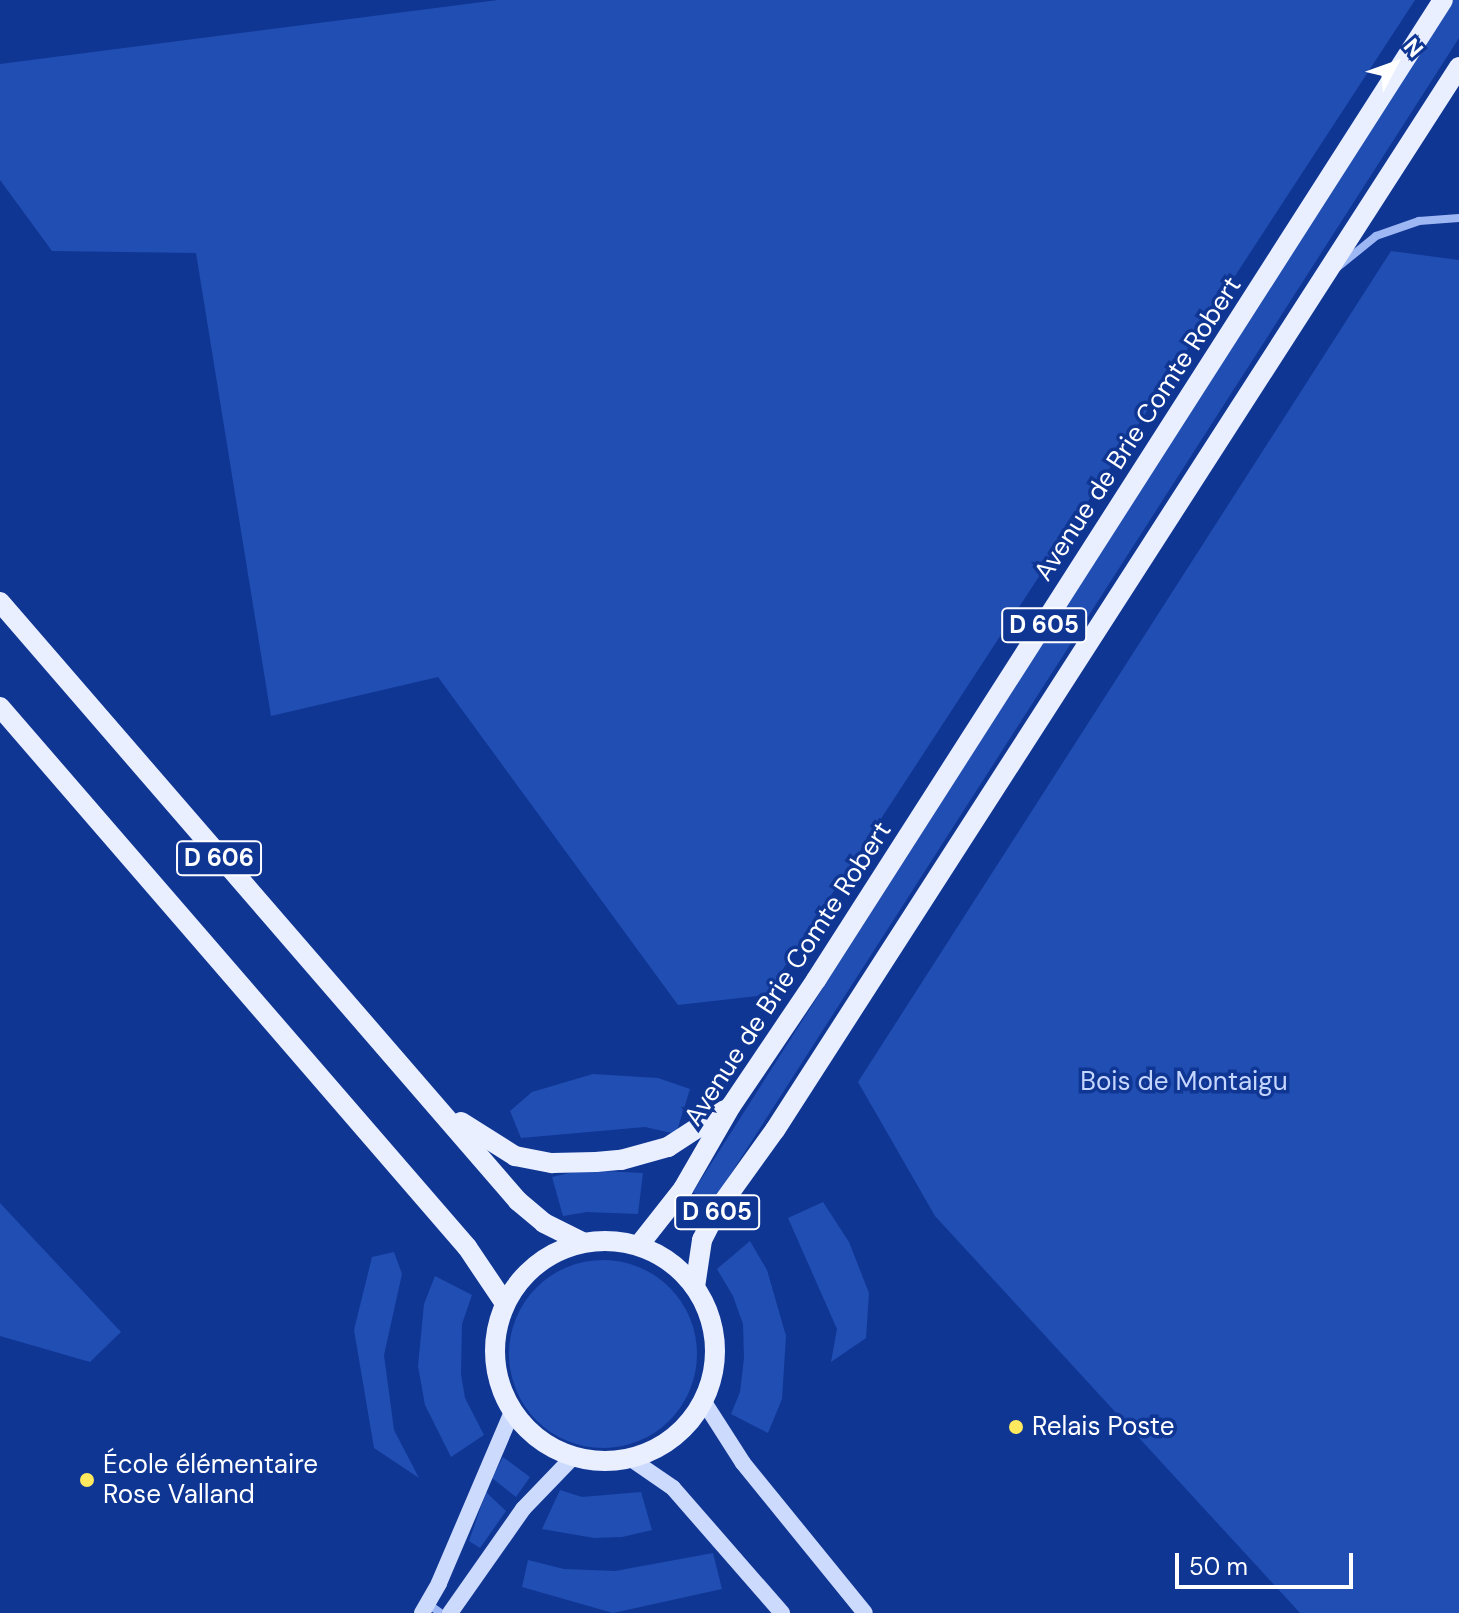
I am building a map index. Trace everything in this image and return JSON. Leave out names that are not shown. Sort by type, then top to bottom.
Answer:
[{"type":"main road","name":"Avenue de Brie Comte Robert","points":[[639,1245],[683,1189],[731,1106],[816,980],[1443,0]]},
{"type":"main road","name":"D 605","points":[[695,1287],[702,1240],[716,1212],[784,1116],[1459,67]]},
{"type":"main road","name":"D 606","points":[[0,602],[518,1201],[544,1223],[582,1242]]},
{"type":"main road","name":"D 606","points":[[0,707],[467,1247],[504,1302]]},
{"type":"main road","points":[[440,1110],[507,1152],[552,1163],[621,1160],[646,1154],[691,1135],[731,1106]]},
{"type":"main road","points":[[613,1240],[639,1245],[670,1262],[695,1287],[709,1314],[716,1343],[714,1374],[704,1402],[685,1428],[661,1447],[631,1459],[601,1462],[573,1457],[539,1440],[512,1412],[498,1381],[494,1346],[504,1302],[521,1278],[551,1254],[582,1242],[613,1240]]},
{"type":"main road","points":[[704,1402],[743,1463],[865,1613]]},
{"type":"main road","points":[[430,1610],[512,1412]]},
{"type":"main road","points":[[450,1613],[523,1509],[573,1457]]},
{"type":"main road","points":[[631,1459],[673,1488],[782,1613]]},
{"type":"street","points":[[1323,281],[1376,236],[1419,221],[1459,218]]},
{"type":"green space","points":[[498,0],[1415,0],[766,995],[678,1005],[438,677],[271,716],[196,253],[52,251],[0,180],[0,64]]},
{"type":"green space","points":[[1453,0],[1459,0],[1459,38],[712,1203],[693,1192]]},
{"type":"green space","name":"Bois de Montaigu","points":[[1391,251],[1459,260],[1459,1613],[1300,1613],[935,1216],[858,1082]]},
{"type":"green space","points":[[593,1074],[658,1078],[690,1089],[676,1134],[645,1127],[521,1138],[510,1111],[532,1092]]},
{"type":"green space","points":[[582,1170],[643,1173],[638,1214],[587,1212],[563,1216],[552,1177]]},
{"type":"green space","points":[[823,1202],[849,1242],[869,1293],[866,1338],[831,1362],[837,1329],[788,1218]]},
{"type":"green space","points":[[0,1203],[121,1332],[90,1362],[0,1336]]},
{"type":"green space","points":[[750,1241],[767,1270],[786,1336],[782,1399],[768,1433],[731,1414],[740,1392],[744,1358],[743,1324],[733,1296],[717,1269]]},
{"type":"green space","points":[[394,1252],[402,1274],[384,1355],[394,1430],[419,1478],[374,1448],[354,1330],[372,1257]]},
{"type":"green space","points":[[603,1260],[639,1267],[669,1288],[690,1318],[697,1354],[690,1390],[669,1420],[639,1441],[603,1448],[567,1441],[537,1420],[516,1390],[509,1354],[516,1318],[537,1288],[567,1267]]},
{"type":"green space","points":[[435,1276],[472,1295],[462,1324],[461,1374],[465,1398],[484,1435],[451,1457],[425,1405],[418,1366],[424,1304]]},
{"type":"green space","points":[[503,1457],[530,1477],[516,1497],[492,1478]]},
{"type":"green space","points":[[560,1490],[582,1497],[641,1492],[652,1530],[622,1537],[594,1538],[542,1529]]},
{"type":"green space","points":[[486,1492],[506,1511],[480,1548],[469,1541]]},
{"type":"green space","points":[[713,1553],[722,1589],[613,1613],[522,1587],[528,1560],[564,1569],[615,1571]]},
{"type":"place","name":"Relais Poste","points":[[1016,1427]]},
{"type":"place","name":"École élémentaire Rose Valland","points":[[87,1480]]}]
